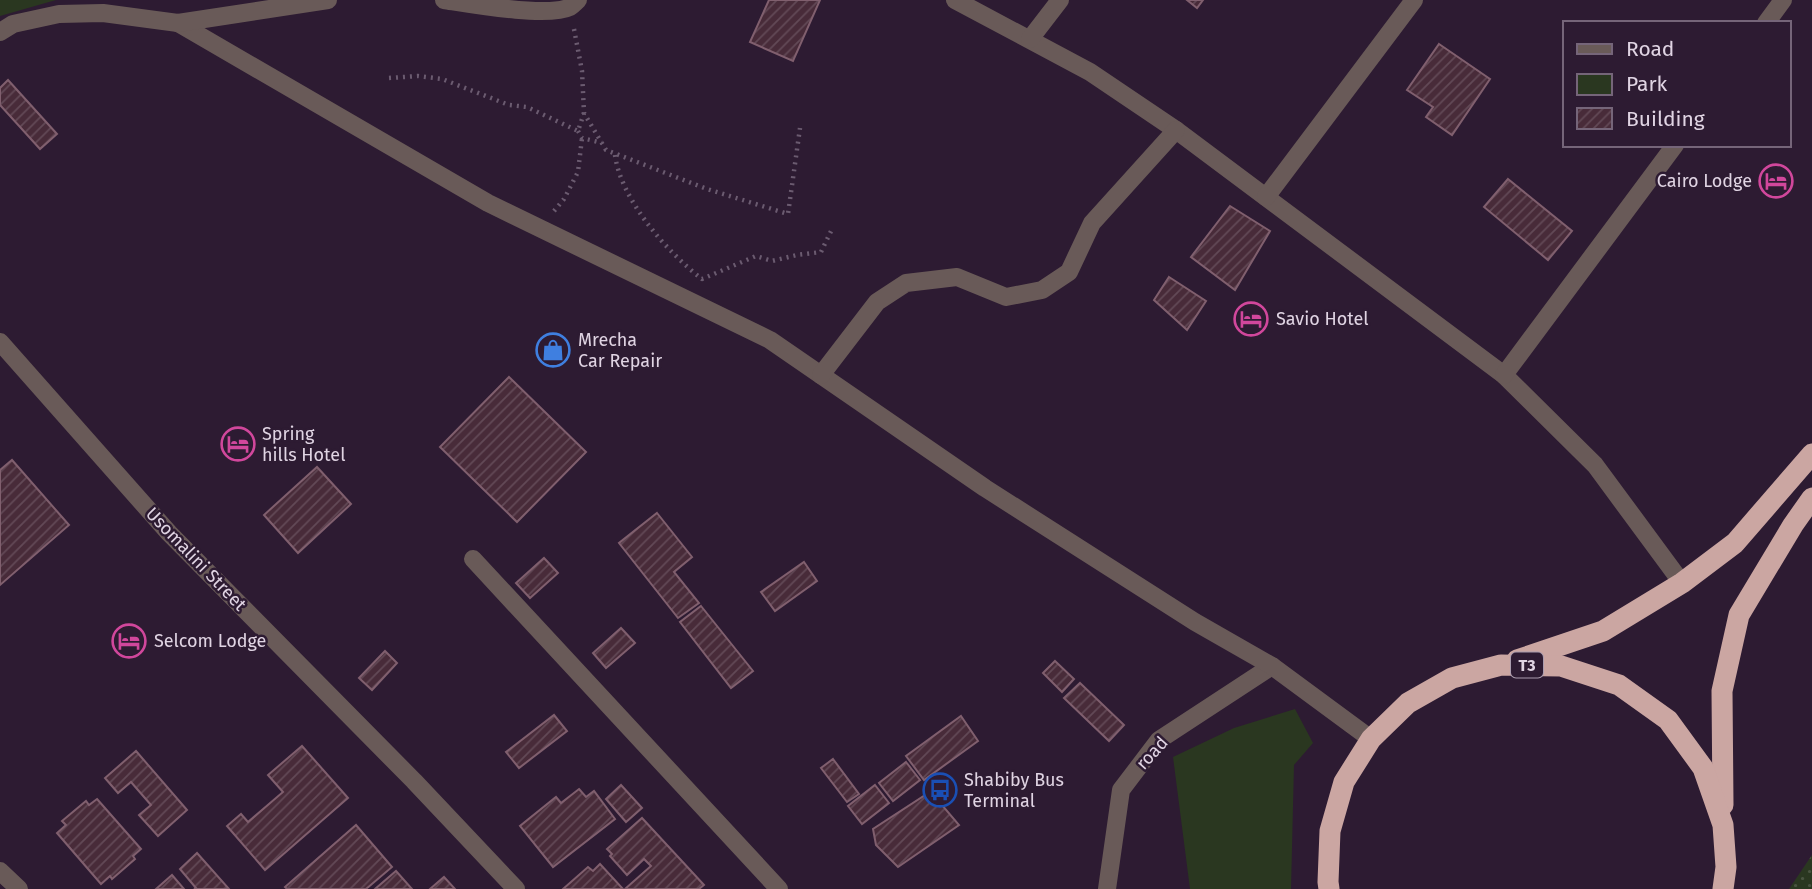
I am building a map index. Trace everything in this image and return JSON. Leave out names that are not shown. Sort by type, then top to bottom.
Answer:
[{"type":"highway","name":"T3","points":[[1329,889],[1330,831],[1344,782],[1371,739],[1408,703],[1452,678],[1501,665],[1603,631],[1682,583],[1735,543],[1812,454]]},
{"type":"highway","name":"T3","points":[[1723,889],[1726,867],[1722,691],[1739,615],[1812,498]]},
{"type":"highway","name":"T3","points":[[1501,665],[1561,666],[1619,685],[1668,720],[1703,768],[1723,825]]},
{"type":"street","points":[[0,32],[13,24],[60,15],[103,13],[178,23],[328,0]]},
{"type":"street","points":[[444,0],[509,9],[556,10],[574,4]]},
{"type":"street","points":[[956,0],[1090,72],[1176,130],[1504,375],[1595,465],[1682,583]]},
{"type":"street","points":[[1030,39],[1060,0]]},
{"type":"street","points":[[1266,197],[1414,0]]},
{"type":"street","points":[[1767,21],[1783,0]]},
{"type":"street","points":[[178,23],[488,203],[770,340],[985,488],[1195,622],[1272,666],[1371,739]]},
{"type":"street","points":[[821,375],[877,302],[906,283],[957,277],[1006,297],[1042,290],[1069,272],[1092,223],[1176,130]]},
{"type":"street","points":[[1504,375],[1674,147]]},
{"type":"street","name":"Usomalini Street","points":[[0,342],[169,533],[414,781],[516,889]]},
{"type":"street","points":[[473,559],[779,889]]},
{"type":"street","name":"road","points":[[1107,889],[1121,790],[1159,740],[1272,666]]},
{"type":"street","points":[[0,871],[19,889]]},
{"type":"path","points":[[574,4],[584,113],[578,131]]},
{"type":"path","points":[[389,78],[418,76],[442,79],[509,104],[527,107],[578,131],[582,138],[578,172],[564,199],[539,228]]},
{"type":"path","points":[[584,113],[607,150],[615,154],[707,189],[788,214],[800,128]]},
{"type":"path","points":[[582,138],[602,143]]},
{"type":"path","points":[[615,154],[624,186],[644,218],[702,279],[756,256],[772,261],[821,252],[833,227]]},
{"type":"green space","points":[[0,0],[56,0],[0,16]]},
{"type":"green space","points":[[1295,709],[1313,743],[1294,765],[1291,889],[1190,889],[1173,757],[1234,728]]},
{"type":"green space","points":[[1812,855],[1812,889],[1789,889]]},
{"type":"building","points":[[769,0],[820,0],[793,61],[750,42]]},
{"type":"building","points":[[1187,0],[1203,0],[1197,8]]},
{"type":"building","points":[[1439,44],[1490,79],[1452,135],[1426,117],[1433,107],[1407,90]]},
{"type":"building","points":[[8,80],[57,134],[40,149],[0,105],[0,88]]},
{"type":"building","points":[[1508,179],[1572,231],[1548,260],[1484,207]]},
{"type":"building","points":[[1230,206],[1270,231],[1235,290],[1191,257]]},
{"type":"building","points":[[1169,277],[1206,301],[1187,330],[1154,300]]},
{"type":"building","points":[[509,377],[586,452],[517,522],[440,447]]},
{"type":"building","points":[[12,460],[69,525],[0,585],[0,470]]},
{"type":"building","points":[[317,467],[351,504],[298,553],[264,515]]},
{"type":"building","points":[[657,513],[692,557],[674,572],[699,603],[678,618],[619,543]]},
{"type":"building","points":[[544,558],[558,573],[530,598],[516,583]]},
{"type":"building","points":[[804,562],[817,581],[775,611],[761,592]]},
{"type":"building","points":[[701,606],[753,671],[731,688],[680,622]]},
{"type":"building","points":[[621,628],[635,643],[606,668],[593,653]]},
{"type":"building","points":[[385,651],[397,663],[372,690],[359,678]]},
{"type":"building","points":[[1055,661],[1074,679],[1062,692],[1043,673]]},
{"type":"building","points":[[1080,683],[1124,725],[1109,741],[1064,698]]},
{"type":"building","points":[[554,715],[567,731],[519,768],[506,752]]},
{"type":"building","points":[[961,716],[978,741],[924,780],[906,756]]},
{"type":"building","points":[[302,746],[348,798],[265,870],[227,826],[241,814],[248,822],[283,792],[268,775]]},
{"type":"building","points":[[136,751],[187,810],[158,836],[139,815],[151,805],[131,782],[118,793],[105,778]]},
{"type":"building","points":[[833,759],[859,794],[847,802],[821,768]]},
{"type":"building","points":[[906,762],[920,780],[893,801],[879,783]]},
{"type":"building","points":[[621,785],[642,808],[626,822],[606,799]]},
{"type":"building","points":[[875,785],[889,803],[862,824],[848,806]]},
{"type":"building","points":[[579,789],[586,797],[594,791],[615,819],[553,867],[520,826],[556,797],[561,803]]},
{"type":"building","points":[[933,790],[959,825],[898,867],[876,845],[873,829]]},
{"type":"building","points":[[97,799],[141,849],[133,856],[135,859],[112,879],[110,876],[101,884],[57,833],[66,825],[62,821],[86,801],[89,805]]},
{"type":"building","points":[[642,818],[704,885],[699,889],[625,889],[651,866],[644,859],[627,875],[607,849]]},
{"type":"building","points":[[356,825],[392,867],[366,889],[285,887]]},
{"type":"building","points":[[197,853],[229,889],[194,889],[196,888],[180,869]]},
{"type":"building","points":[[600,864],[623,889],[563,889],[588,867],[593,871]]},
{"type":"building","points":[[396,871],[412,889],[375,889]]},
{"type":"building","points":[[172,875],[184,889],[156,889]]},
{"type":"building","points":[[444,877],[455,889],[430,889]]},
{"type":"place","name":"Cairo Lodge","points":[[1776,181]]},
{"type":"place","name":"Savio Hotel","points":[[1251,319]]},
{"type":"place","name":"Mrecha Car Repair","points":[[553,350]]},
{"type":"place","name":"Spring hills Hotel","points":[[238,444]]},
{"type":"place","name":"Selcom Lodge","points":[[129,641]]},
{"type":"place","name":"Shabiby Bus Terminal","points":[[940,790]]}]
